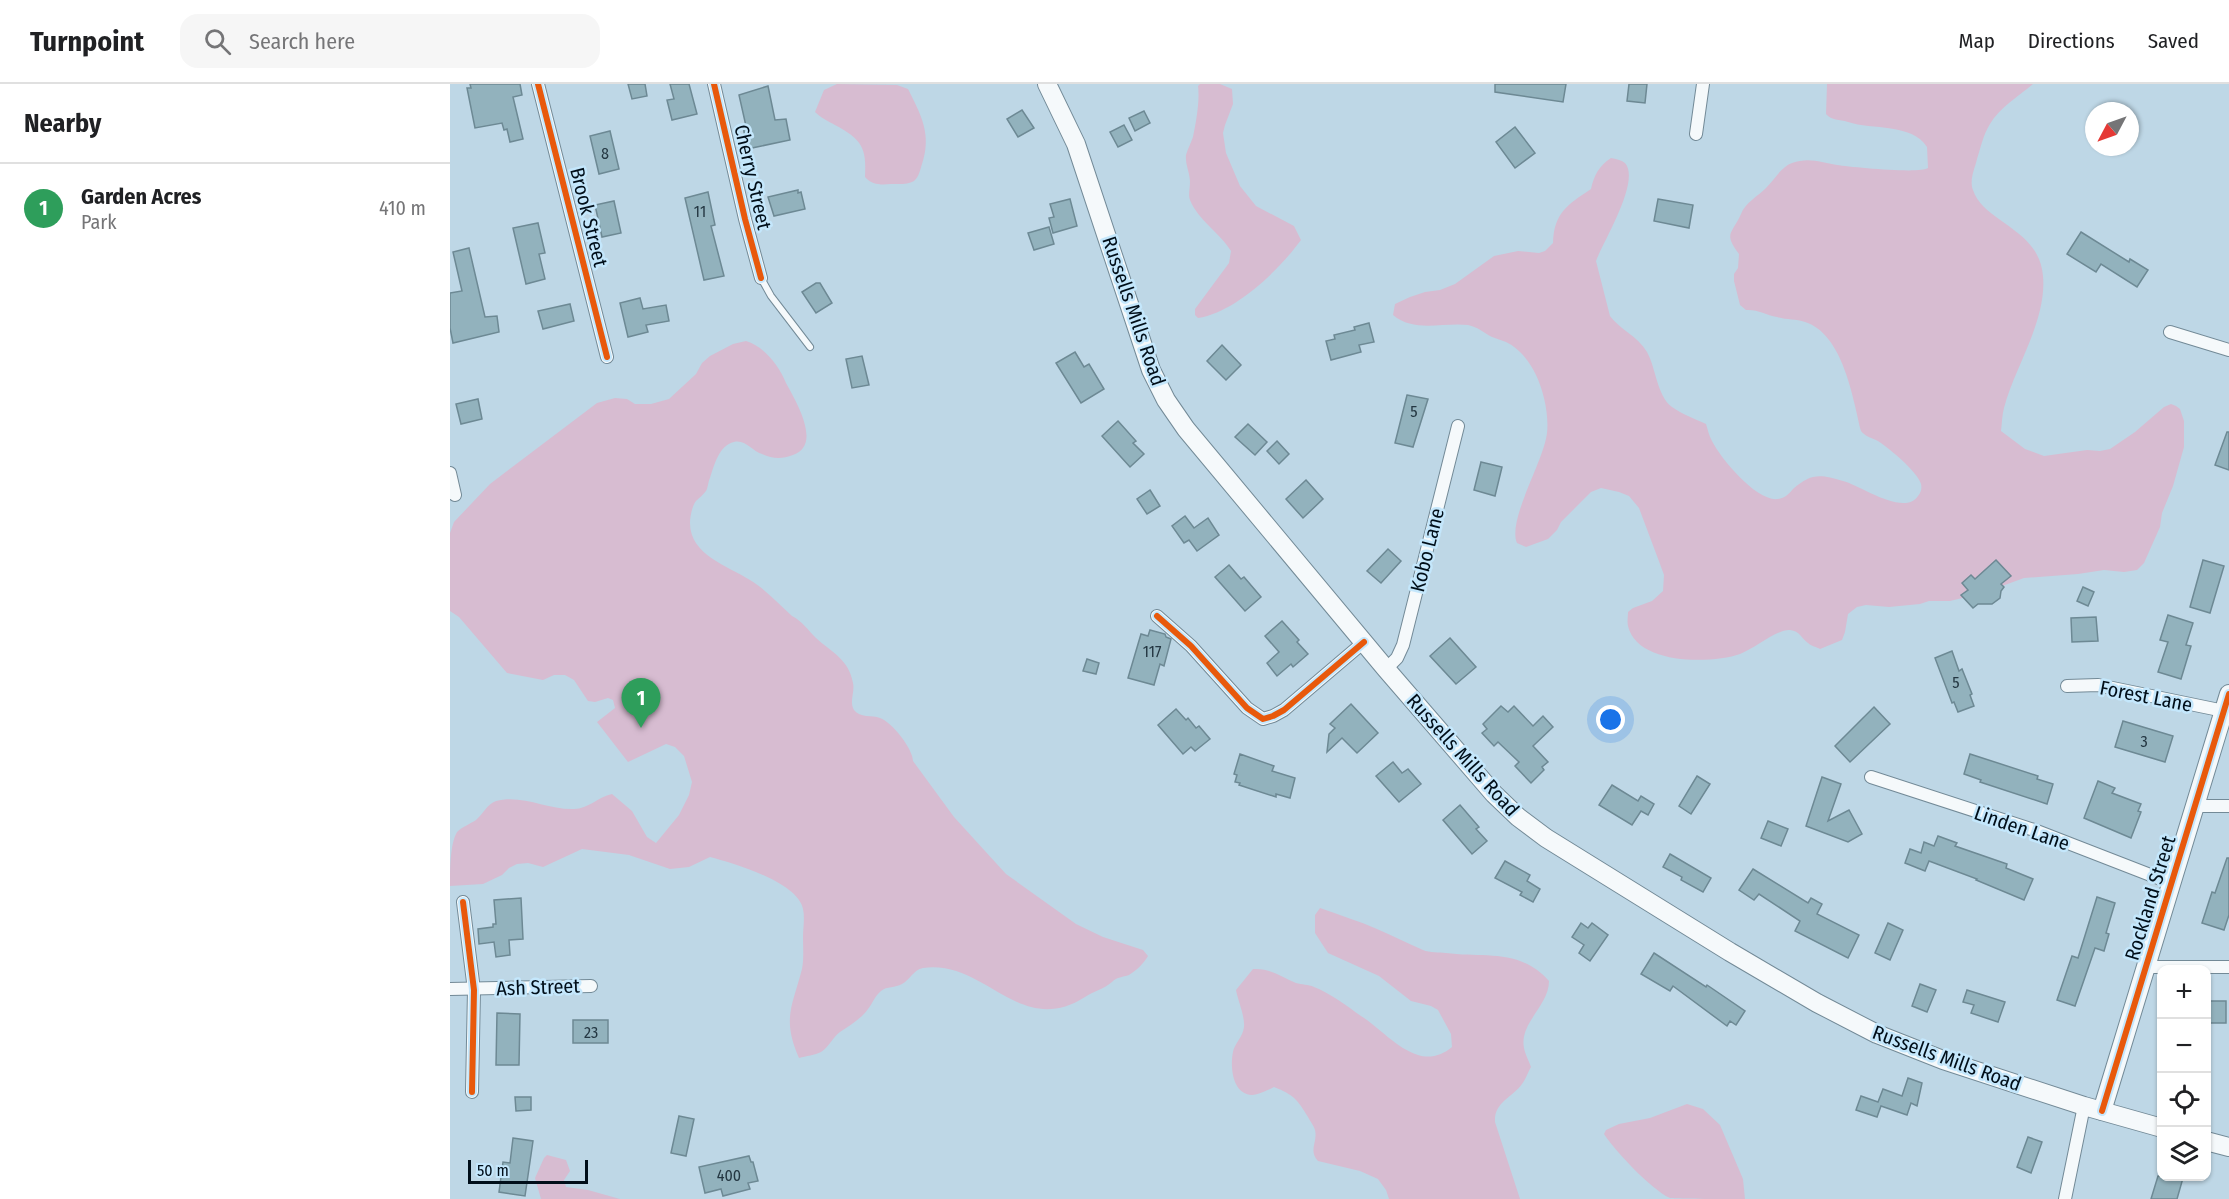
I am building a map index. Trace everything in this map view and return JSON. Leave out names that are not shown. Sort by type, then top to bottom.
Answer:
[{"type":"main road","name":"Russells Mills Road","points":[[1047,84],[1079,153],[1157,385],[1174,413],[1386,669],[1494,794],[1532,828],[1575,856],[1730,952],[1856,1024],[1922,1053],[2084,1106],[2158,1127]]},
{"type":"main road","name":"Rockland Street","points":[[2102,1111],[2226,703]]},
{"type":"main road","points":[[2211,1142],[2229,1147]]},
{"type":"street","name":"Brook Street","points":[[538,84],[607,357]]},
{"type":"street","name":"Cherry Street","points":[[714,84],[761,278]]},
{"type":"street","points":[[1696,134],[1703,84]]},
{"type":"street","points":[[2170,332],[2229,350]]},
{"type":"street","name":"Kobo Lane","points":[[1386,669],[1397,658],[1403,645],[1458,426]]},
{"type":"street","points":[[450,473],[455,495]]},
{"type":"street","points":[[1157,616],[1191,646],[1247,708],[1263,719],[1284,710],[1364,642]]},
{"type":"street","name":"Forest Lane","points":[[2067,686],[2098,685],[2226,703]]},
{"type":"street","name":"Linden Lane","points":[[1871,777],[2037,831],[2171,883]]},
{"type":"street","points":[[2195,806],[2229,806]]},
{"type":"street","points":[[463,902],[474,990],[472,1092]]},
{"type":"street","points":[[2146,967],[2229,967]]},
{"type":"street","name":"Ash Street","points":[[450,989],[591,986]]},
{"type":"street","points":[[2065,1199],[2084,1106]]},
{"type":"lane","points":[[761,278],[771,296],[810,347]]},
{"type":"shaded area","points":[[837,84],[897,85],[908,89],[924,125],[926,143],[919,173],[914,181],[906,184],[880,184],[871,182],[865,177],[865,158],[860,145],[851,135],[815,112],[824,90]]},
{"type":"shaded area","points":[[1200,84],[1220,84],[1232,89],[1233,104],[1223,133],[1226,153],[1240,186],[1256,206],[1294,226],[1301,240],[1281,264],[1256,288],[1227,308],[1198,318],[1195,315],[1195,309],[1229,263],[1231,251],[1198,214],[1189,198],[1190,179],[1186,155],[1193,137]]},
{"type":"shaded area","points":[[1827,84],[2033,84],[2004,107],[1990,124],[1982,141],[1972,178],[1973,190],[1979,201],[2032,247],[2039,260],[2043,276],[2040,310],[2009,392],[2003,411],[2001,431],[2025,449],[2044,456],[2087,450],[2100,451],[2110,449],[2171,404],[2180,409],[2184,421],[2184,447],[2173,486],[2162,513],[2160,527],[2144,563],[2137,570],[2124,572],[2104,570],[2024,578],[1983,593],[1950,601],[1929,601],[1889,607],[1866,605],[1857,607],[1848,614],[1842,640],[1820,649],[1790,630],[1779,633],[1740,654],[1727,657],[1694,660],[1660,655],[1645,648],[1634,639],[1628,624],[1628,612],[1652,601],[1663,591],[1664,575],[1639,508],[1629,496],[1601,488],[1591,492],[1561,522],[1548,539],[1526,547],[1517,543],[1515,533],[1521,505],[1540,459],[1547,433],[1545,404],[1534,370],[1520,352],[1506,342],[1468,325],[1410,324],[1393,315],[1395,304],[1425,292],[1440,290],[1455,284],[1494,256],[1518,251],[1539,253],[1545,251],[1553,243],[1556,224],[1563,211],[1591,189],[1603,164],[1611,158],[1620,160],[1625,163],[1629,172],[1625,197],[1596,261],[1610,316],[1639,341],[1647,352],[1667,402],[1680,412],[1706,424],[1712,441],[1723,458],[1740,478],[1760,494],[1770,498],[1783,498],[1805,480],[1822,476],[1851,484],[1893,502],[1911,502],[1921,490],[1919,479],[1894,453],[1861,431],[1850,385],[1829,339],[1818,329],[1805,322],[1746,310],[1740,305],[1734,281],[1739,254],[1731,242],[1732,230],[1745,206],[1788,165],[1809,160],[1885,170],[1928,168],[1927,147],[1912,134],[1891,128],[1833,119],[1828,116],[1826,114]]},
{"type":"shaded area","points":[[746,341],[765,352],[779,370],[800,411],[806,432],[806,442],[802,450],[781,458],[766,456],[742,442],[734,442],[724,447],[715,462],[707,490],[696,501],[692,509],[690,523],[696,543],[712,558],[761,588],[843,662],[848,668],[853,683],[854,710],[863,715],[880,718],[896,730],[910,750],[913,761],[954,817],[1006,874],[1076,924],[1103,937],[1143,950],[1148,956],[1140,967],[1129,975],[1116,979],[1101,989],[1062,1007],[1041,1009],[1021,1004],[966,975],[945,968],[923,968],[902,984],[881,991],[862,1016],[838,1034],[821,1052],[799,1058],[791,1033],[790,1013],[803,965],[803,909],[799,899],[790,890],[763,875],[710,857],[689,867],[670,869],[629,855],[582,849],[543,867],[528,863],[517,864],[502,875],[483,884],[450,886],[450,865],[457,832],[476,820],[493,802],[516,799],[574,809],[584,807],[612,794],[632,811],[647,837],[656,843],[679,815],[689,795],[692,782],[684,756],[675,747],[666,744],[628,762],[597,722],[615,708],[613,700],[608,698],[595,702],[588,701],[574,680],[565,675],[554,675],[543,680],[507,673],[459,617],[450,611],[450,533],[454,522],[490,484],[597,403],[615,398],[627,399],[635,404],[651,404],[669,399],[696,374],[702,363],[710,356],[733,344]]},
{"type":"shaded area","points":[[1320,908],[1370,926],[1426,951],[1514,959],[1526,963],[1549,981],[1548,990],[1526,1030],[1524,1039],[1531,1067],[1522,1084],[1500,1105],[1495,1115],[1495,1122],[1520,1199],[1389,1199],[1378,1179],[1360,1171],[1318,1161],[1313,1150],[1316,1134],[1314,1128],[1301,1106],[1291,1095],[1274,1087],[1252,1095],[1240,1090],[1236,1085],[1232,1071],[1232,1058],[1244,1023],[1236,990],[1253,969],[1270,971],[1326,993],[1410,1052],[1427,1057],[1436,1056],[1452,1047],[1451,1034],[1438,1010],[1411,1001],[1379,976],[1328,953],[1315,933],[1315,915]]},
{"type":"shaded area","points":[[1687,1104],[1703,1109],[1720,1125],[1743,1179],[1745,1199],[1670,1198],[1662,1194],[1634,1169],[1604,1134],[1606,1130],[1619,1124],[1650,1118]]},
{"type":"shaded area","points":[[547,1155],[566,1160],[570,1171],[564,1180],[566,1187],[588,1190],[620,1199],[541,1199],[535,1178]]},
{"type":"building","points":[[470,84],[520,84],[522,95],[513,97],[523,139],[510,142],[507,129],[504,130],[502,123],[475,128],[467,88],[471,88]]},
{"type":"building","points":[[628,84],[645,84],[647,96],[632,99]]},
{"type":"building","points":[[670,84],[689,84],[697,114],[672,120],[667,100],[674,99]]},
{"type":"building","points":[[1495,84],[1566,84],[1563,102],[1495,92]]},
{"type":"building","points":[[1629,84],[1647,84],[1645,103],[1627,101]]},
{"type":"building","points":[[768,86],[775,120],[786,119],[790,140],[747,149],[743,126],[746,126],[739,95]]},
{"type":"building","points":[[1022,110],[1034,128],[1018,137],[1007,119]]},
{"type":"building","points":[[1144,111],[1150,123],[1135,131],[1129,118]]},
{"type":"building","points":[[1124,125],[1132,140],[1118,147],[1110,132]]},
{"type":"building","points":[[1515,127],[1535,153],[1515,168],[1496,142]]},
{"type":"building","points":[[610,131],[619,169],[599,174],[590,136]]},
{"type":"building","points":[[798,190],[798,193],[801,192],[805,209],[774,216],[768,197]]},
{"type":"building","points":[[708,192],[715,225],[711,226],[724,276],[704,280],[685,198]]},
{"type":"building","points":[[1070,199],[1077,226],[1053,233],[1049,218],[1054,217],[1050,204]]},
{"type":"building","points":[[1658,199],[1693,205],[1689,228],[1654,221]]},
{"type":"building","points":[[614,201],[621,233],[602,237],[595,205]]},
{"type":"building","points":[[538,223],[545,253],[539,254],[545,279],[526,284],[513,228]]},
{"type":"building","points":[[1049,227],[1054,244],[1034,250],[1028,233]]},
{"type":"building","points":[[2081,232],[2129,262],[2130,259],[2148,270],[2137,287],[2101,264],[2096,272],[2067,254]]},
{"type":"building","points":[[469,248],[485,317],[497,316],[499,332],[453,343],[450,328],[450,293],[462,291],[453,252]]},
{"type":"building","points":[[820,283],[832,303],[816,313],[802,292]]},
{"type":"building","points":[[640,298],[643,309],[666,305],[669,321],[646,325],[648,332],[628,337],[620,303]]},
{"type":"building","points":[[570,304],[574,321],[543,329],[538,311]]},
{"type":"building","points":[[1369,323],[1374,342],[1359,345],[1361,352],[1331,360],[1326,341],[1335,339],[1334,335],[1355,330],[1354,327]]},
{"type":"building","points":[[1222,345],[1241,365],[1226,380],[1207,361]]},
{"type":"building","points":[[1075,352],[1084,367],[1089,364],[1104,389],[1081,403],[1056,363]]},
{"type":"building","points":[[862,356],[869,385],[852,388],[846,359]]},
{"type":"building","points":[[1407,395],[1428,399],[1413,447],[1395,443]]},
{"type":"building","points":[[478,399],[482,419],[461,424],[456,404]]},
{"type":"building","points":[[1118,421],[1136,441],[1133,443],[1144,454],[1130,467],[1102,436]]},
{"type":"building","points":[[1248,424],[1267,442],[1255,455],[1235,437]]},
{"type":"building","points":[[2227,432],[2229,432],[2229,470],[2215,465]]},
{"type":"building","points":[[1277,441],[1289,454],[1279,464],[1267,451]]},
{"type":"building","points":[[1481,462],[1502,467],[1495,496],[1474,490]]},
{"type":"building","points":[[1306,480],[1323,499],[1303,518],[1286,499]]},
{"type":"building","points":[[1150,490],[1160,506],[1147,514],[1137,499]]},
{"type":"building","points":[[1185,516],[1194,528],[1208,518],[1219,535],[1197,551],[1189,540],[1184,543],[1172,526]]},
{"type":"building","points":[[1388,549],[1401,561],[1381,583],[1367,571]]},
{"type":"building","points":[[1996,560],[2011,576],[2001,584],[2004,587],[2000,598],[1992,604],[1978,604],[1973,608],[1961,595],[1968,590],[1962,583],[1971,575],[1975,579]]},
{"type":"building","points":[[2203,560],[2224,566],[2210,613],[2190,607]]},
{"type":"building","points":[[1229,565],[1241,579],[1244,577],[1261,597],[1245,611],[1215,577]]},
{"type":"building","points":[[2083,587],[2094,592],[2088,606],[2077,601]]},
{"type":"building","points":[[2168,615],[2193,623],[2186,645],[2191,646],[2181,679],[2158,672],[2168,642],[2160,640]]},
{"type":"building","points":[[2096,617],[2098,641],[2072,642],[2071,618]]},
{"type":"building","points":[[1282,621],[1308,654],[1293,667],[1291,664],[1277,676],[1267,663],[1279,652],[1265,636]]},
{"type":"building","points":[[1150,630],[1165,634],[1171,639],[1164,666],[1160,664],[1154,685],[1128,678],[1141,634],[1148,636]]},
{"type":"building","points":[[1450,638],[1476,667],[1456,684],[1430,656]]},
{"type":"building","points":[[1952,651],[1959,671],[1962,669],[1972,694],[1970,695],[1974,706],[1958,712],[1954,702],[1952,703],[1935,658]]},
{"type":"building","points":[[1087,659],[1099,663],[1096,674],[1083,671]]},
{"type":"building","points":[[1351,704],[1378,733],[1357,753],[1342,738],[1327,752],[1329,734],[1335,728],[1330,724]]},
{"type":"building","points":[[1501,706],[1508,712],[1514,706],[1533,726],[1543,716],[1553,727],[1533,746],[1548,762],[1542,767],[1544,770],[1531,783],[1515,766],[1519,762],[1498,742],[1494,746],[1482,733],[1487,729],[1483,724]]},
{"type":"building","points":[[1874,707],[1890,724],[1850,762],[1835,746]]},
{"type":"building","points":[[1176,709],[1196,728],[1199,726],[1210,739],[1195,751],[1191,747],[1183,754],[1158,725]]},
{"type":"building","points":[[2123,721],[2173,736],[2165,762],[2115,747]]},
{"type":"building","points":[[1240,754],[1274,766],[1272,771],[1295,778],[1290,798],[1276,794],[1276,797],[1235,782],[1237,775],[1234,774]]},
{"type":"building","points":[[1970,754],[2038,776],[2037,779],[2053,784],[2047,804],[1980,782],[1981,780],[1964,774]]},
{"type":"building","points":[[1393,762],[1402,773],[1408,769],[1421,784],[1399,802],[1376,776]]},
{"type":"building","points":[[1697,776],[1710,784],[1691,814],[1679,806]]},
{"type":"building","points":[[1822,777],[1841,784],[1828,821],[1849,810],[1862,834],[1848,842],[1806,826]]},
{"type":"building","points":[[2098,781],[2115,788],[2112,793],[2141,804],[2138,811],[2141,812],[2131,838],[2084,818]]},
{"type":"building","points":[[1612,785],[1638,801],[1641,796],[1654,804],[1648,815],[1641,811],[1632,825],[1599,805]]},
{"type":"building","points":[[1460,805],[1479,827],[1476,829],[1487,841],[1472,854],[1443,820]]},
{"type":"building","points":[[1768,821],[1788,829],[1781,846],[1761,838]]},
{"type":"building","points":[[1938,836],[1957,843],[1955,846],[2007,864],[2006,868],[2033,879],[2024,900],[1929,861],[1925,871],[1905,863],[1910,849],[1921,853],[1924,842],[1934,846]]},
{"type":"building","points":[[1670,854],[1711,878],[1703,892],[1663,867]]},
{"type":"building","points":[[2227,858],[2229,858],[2229,915],[2224,930],[2202,923]]},
{"type":"building","points":[[1505,861],[1530,875],[1527,881],[1540,889],[1533,902],[1520,895],[1522,892],[1495,878]]},
{"type":"building","points":[[1753,869],[1808,903],[1811,898],[1822,904],[1817,914],[1859,935],[1848,958],[1795,931],[1800,921],[1759,894],[1754,900],[1739,890]]},
{"type":"building","points":[[2097,897],[2115,903],[2106,933],[2109,934],[2104,951],[2095,948],[2075,1006],[2057,1000],[2072,956],[2078,958]]},
{"type":"building","points":[[521,898],[523,939],[509,940],[510,955],[496,957],[494,942],[479,944],[478,929],[493,927],[493,924],[496,924],[494,900]]},
{"type":"building","points":[[1581,923],[1588,928],[1592,923],[1608,935],[1590,961],[1579,953],[1584,945],[1572,937]]},
{"type":"building","points":[[1888,923],[1903,930],[1890,960],[1875,953]]},
{"type":"building","points":[[1654,953],[1745,1011],[1736,1025],[1730,1021],[1727,1026],[1673,986],[1670,991],[1641,974]]},
{"type":"building","points":[[1920,984],[1936,990],[1927,1012],[1912,1006]]},
{"type":"building","points":[[1967,990],[2005,1002],[1998,1022],[1971,1013],[1974,1005],[1963,1002]]},
{"type":"building","points":[[2211,1001],[2226,1001],[2226,1023],[2211,1023]]},
{"type":"building","points":[[497,1013],[520,1014],[519,1065],[496,1065]]},
{"type":"building","points":[[573,1020],[608,1020],[608,1043],[573,1043]]},
{"type":"building","points":[[1908,1078],[1922,1083],[1917,1106],[1911,1103],[1907,1115],[1881,1106],[1877,1117],[1856,1110],[1861,1096],[1878,1102],[1883,1089],[1902,1096]]},
{"type":"building","points":[[515,1097],[531,1097],[531,1110],[516,1111]]},
{"type":"building","points":[[679,1116],[694,1119],[686,1156],[671,1153]]},
{"type":"building","points":[[2028,1137],[2042,1142],[2031,1173],[2017,1167]]},
{"type":"building","points":[[513,1138],[533,1141],[525,1196],[499,1192],[503,1162],[510,1163]]},
{"type":"building","points":[[749,1156],[758,1181],[748,1183],[750,1189],[723,1196],[721,1189],[705,1193],[699,1167]]},
{"type":"building","points":[[2157,1179],[2182,1181],[2177,1199],[2151,1199]]},
{"type":"cycle path","points":[[538,84],[607,357]]},
{"type":"cycle path","points":[[714,84],[761,278]]},
{"type":"cycle path","points":[[1157,616],[1191,646],[1247,708],[1263,719],[1284,710],[1364,642]]},
{"type":"cycle path","points":[[2102,1111],[2229,694]]},
{"type":"cycle path","points":[[463,902],[474,990],[472,1092]]},
{"type":"place","name":"Garden Acres","points":[[641,728]]}]
